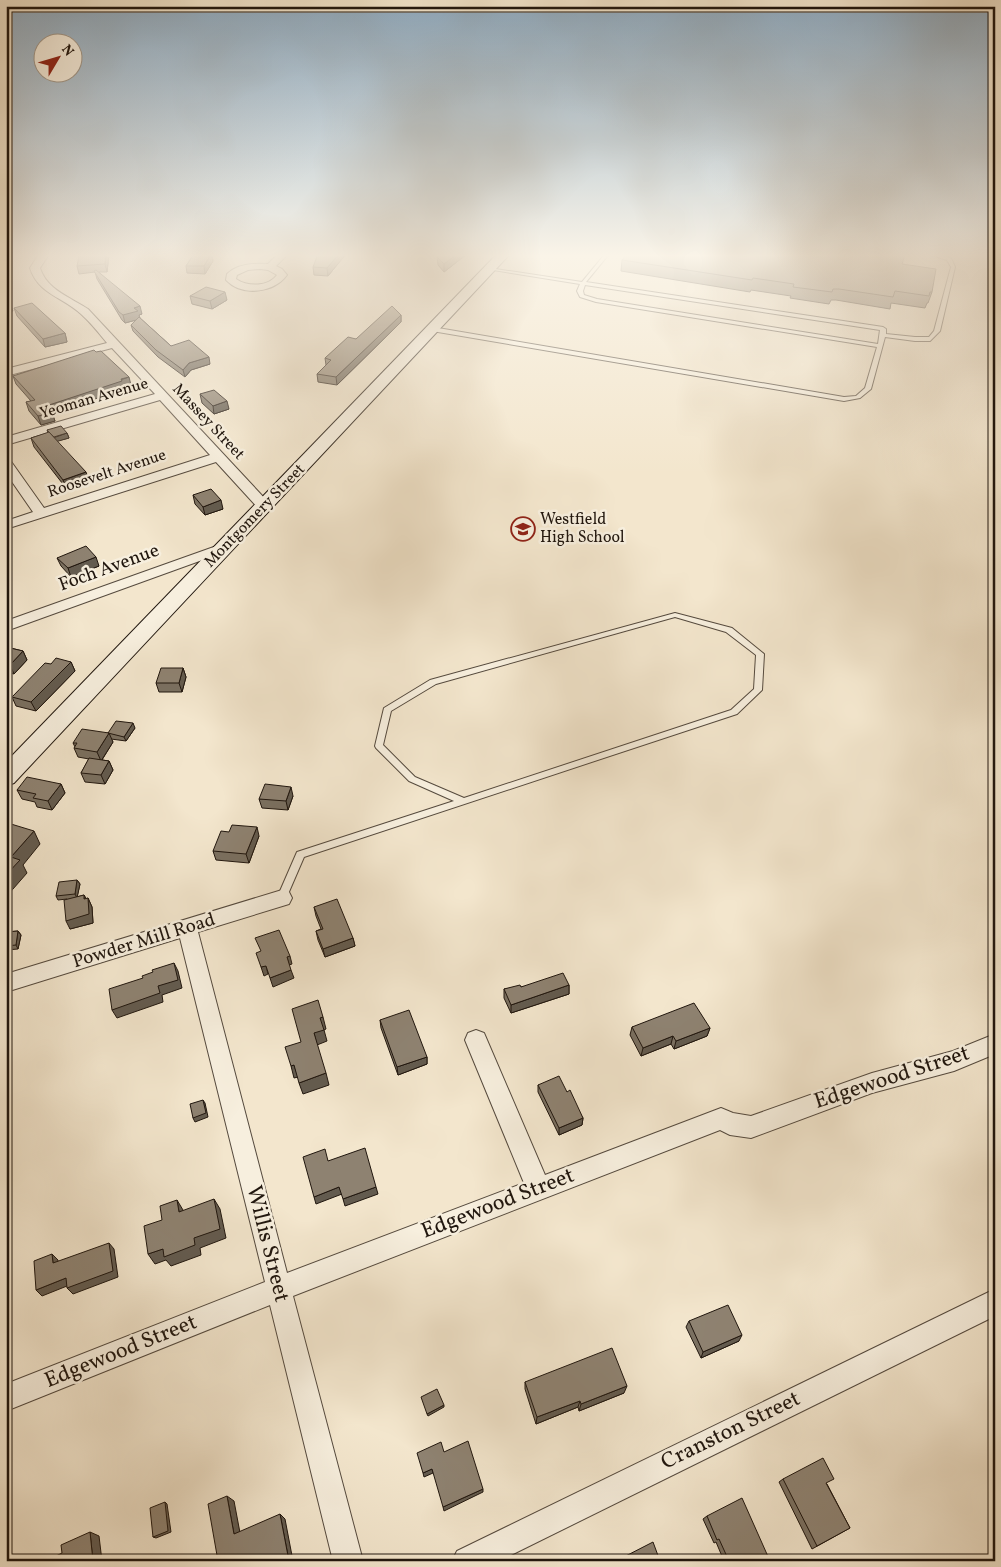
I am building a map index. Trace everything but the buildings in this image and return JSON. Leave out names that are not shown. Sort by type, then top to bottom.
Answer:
[{"type":"main road","name":"Montgomery Street","points":[[6,777],[432,329]]},
{"type":"street","name":"Massey Street","points":[[99,327],[264,506]]},
{"type":"street","points":[[6,372],[114,344]]},
{"type":"street","name":"Yeoman Avenue","points":[[6,441],[162,396]]},
{"type":"street","name":"Roosevelt Avenue","points":[[6,525],[218,457]]},
{"type":"street","points":[[6,463],[41,514]]},
{"type":"street","name":"Foch Avenue","points":[[6,626],[224,547]]},
{"type":"street","name":"Powder Mill Road","points":[[6,983],[282,898]]},
{"type":"street","name":"Willis Street","points":[[187,928],[348,1561]]},
{"type":"street","points":[[476,1040],[538,1188]]},
{"type":"street","name":"Edgewood Street","points":[[6,1398],[279,1289],[721,1119],[730,1124],[752,1127],[872,1083],[954,1061],[995,1044]]},
{"type":"street","name":"Cranston Street","points":[[467,1561],[995,1302]]},
{"type":"lane","points":[[763,327],[880,346]]},
{"type":"lane","points":[[432,329],[844,399],[858,397],[868,389],[883,330],[865,327]]},
{"type":"lane","points":[[883,335],[916,339],[930,338],[937,331],[938,327]]},
{"type":"lane","points":[[282,898],[300,855],[734,712],[758,690],[760,654],[729,630],[675,615],[433,682],[387,710],[379,746],[412,779],[463,801]]},
{"type":"place","name":"Westfield High School","points":[[523,529]]}]
